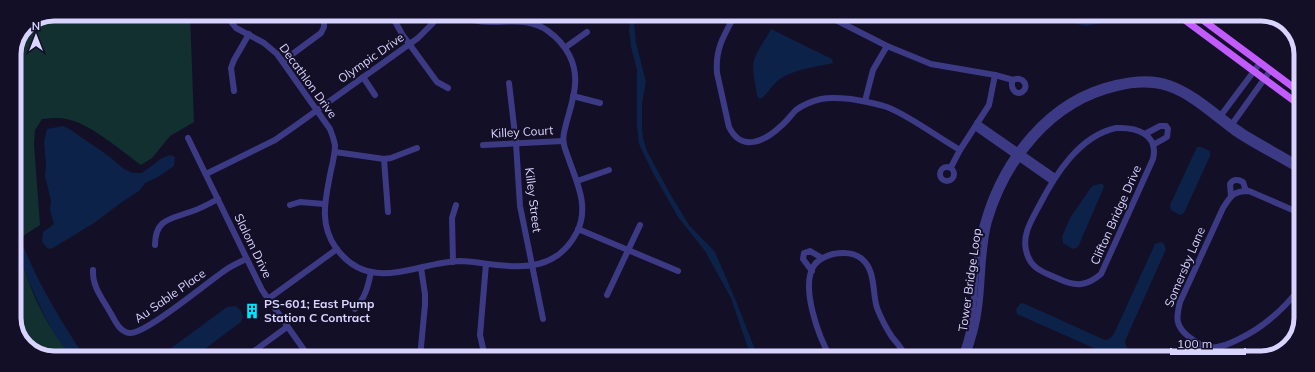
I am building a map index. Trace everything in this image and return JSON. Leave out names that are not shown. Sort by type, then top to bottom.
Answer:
[{"type":"main road","points":[[1186,21],[1294,101]]},
{"type":"main road","points":[[1204,21],[1294,88]]},
{"type":"street","name":"Decathlon Drive","points":[[231,21],[236,28],[264,43],[277,54],[330,128],[335,152],[324,204],[326,229],[337,249],[351,263],[371,272],[397,273],[460,261],[519,267],[538,265],[556,256],[566,247],[578,229],[582,211],[580,191],[570,165],[563,140],[576,84],[569,52],[548,31],[534,24],[520,21],[473,21]]},
{"type":"street","points":[[395,21],[410,45],[437,82],[448,88]]},
{"type":"street","name":"Olympic Drive","points":[[206,174],[275,140],[410,45],[426,31],[434,21]]},
{"type":"street","points":[[732,21],[720,42],[716,56],[716,65],[729,127],[732,133],[739,140],[750,142],[760,140],[780,127],[800,108],[813,101],[837,98],[865,101],[887,107],[898,112],[960,150]]},
{"type":"street","points":[[838,21],[887,46],[931,64],[995,75],[1013,80]]},
{"type":"street","points":[[282,61],[321,33],[324,27],[324,22]]},
{"type":"street","points":[[566,48],[587,32]]},
{"type":"street","points":[[234,91],[231,68],[249,34]]},
{"type":"street","points":[[865,101],[873,70],[887,46]]},
{"type":"street","points":[[1220,118],[1260,63]]},
{"type":"street","points":[[1230,126],[1270,70]]},
{"type":"street","points":[[951,167],[960,150],[989,105],[995,75]]},
{"type":"street","points":[[363,77],[375,95]]},
{"type":"street","name":"Tower Bridge Loop","points":[[963,351],[973,312],[977,254],[983,223],[998,184],[1038,126],[1054,111],[1086,92],[1108,84],[1123,81],[1146,79],[1171,84],[1192,95],[1230,126],[1242,138],[1294,168]]},
{"type":"street","name":"Killey Street","points":[[509,83],[516,143],[520,206],[543,319]]},
{"type":"street","points":[[573,96],[600,103]]},
{"type":"street","points":[[976,125],[1054,179]]},
{"type":"street","points":[[1160,126],[1166,126],[1168,129],[1167,137],[1153,145],[1150,138],[1145,134],[1160,126]]},
{"type":"street","name":"Tower Bridge Loop","points":[[1230,126],[1294,162]]},
{"type":"street","name":"Clifton Bridge Drive","points":[[1145,134],[1136,130],[1123,128],[1108,130],[1083,146],[1072,156],[1054,179],[1027,228],[1025,240],[1027,254],[1037,269],[1067,283],[1075,284],[1087,283],[1101,274],[1153,159],[1153,145]]},
{"type":"street","name":"Slalom Drive","points":[[188,138],[246,259],[268,299],[305,351]]},
{"type":"street","name":"Killey Court","points":[[483,145],[563,140]]},
{"type":"street","points":[[335,152],[384,159],[391,158],[417,148]]},
{"type":"street","name":"Tower Bridge Loop","points":[[968,351],[977,318],[982,256],[989,221],[1019,155]]},
{"type":"street","points":[[384,159],[388,212]]},
{"type":"street","points":[[577,181],[609,170]]},
{"type":"street","name":"Somersby Lane","points":[[1246,191],[1243,182],[1239,180],[1235,180],[1230,184],[1231,196],[1223,208],[1180,302],[1177,316],[1178,324],[1182,332],[1197,343],[1207,347],[1217,347],[1248,334],[1270,320],[1294,295]]},
{"type":"street","points":[[1231,196],[1233,194],[1246,191],[1256,193],[1294,211]]},
{"type":"street","points":[[155,245],[156,233],[164,222],[175,216],[198,210],[218,199]]},
{"type":"street","points":[[290,205],[300,202],[324,204]]},
{"type":"street","points":[[453,262],[452,218],[456,205]]},
{"type":"street","points":[[606,295],[640,225]]},
{"type":"street","points":[[578,229],[678,271]]},
{"type":"street","points":[[268,299],[337,249]]},
{"type":"street","points":[[812,271],[803,259],[804,253],[810,251],[822,258]]},
{"type":"street","points":[[827,351],[812,308],[810,284],[812,271],[815,264],[822,258],[842,252],[858,256],[865,261],[871,273],[874,298],[881,318],[889,333],[903,351]]},
{"type":"street","name":"Au Sable Place","points":[[93,270],[92,276],[95,287],[118,326],[124,331],[133,333],[138,332],[156,320],[226,269],[246,259]]},
{"type":"street","points":[[484,351],[480,336],[486,264]]},
{"type":"street","points":[[421,268],[426,305],[421,351]]},
{"type":"street","points":[[355,309],[360,304],[366,292],[371,272]]},
{"type":"street","points":[[254,351],[287,327]]},
{"type":"green space","points":[[54,21],[190,21],[194,122],[170,136],[152,158],[141,165],[87,127],[67,119],[42,119],[35,130],[34,144],[40,225],[21,237],[21,54],[24,41],[27,36],[41,24]]},
{"type":"green space","points":[[21,259],[36,299],[57,337],[68,351],[54,351],[39,348],[32,343],[24,331],[21,320]]},
{"type":"water","points":[[631,21],[634,21],[636,43],[646,82],[642,103],[642,128],[647,151],[689,225],[715,252],[756,351],[749,351],[731,298],[705,251],[678,217],[653,173],[639,144],[637,126],[637,70],[631,47],[629,29]]},
{"type":"water","points":[[1064,21],[1108,21],[1086,26]]},
{"type":"water","points":[[771,29],[832,59],[833,63],[792,73],[777,81],[760,99],[757,96],[753,64],[757,52]]},
{"type":"water","points":[[63,126],[110,157],[124,169],[133,173],[142,173],[162,158],[171,155],[175,157],[174,166],[158,177],[145,183],[139,191],[94,223],[53,248],[48,249],[42,242],[43,232],[54,224],[50,210],[51,201],[45,176],[46,166],[44,142],[47,129]]},
{"type":"water","points":[[1197,147],[1210,151],[1210,156],[1184,213],[1180,215],[1171,210],[1170,205]]},
{"type":"water","points":[[1103,184],[1104,187],[1078,247],[1073,249],[1063,243],[1062,237],[1070,218],[1092,186]]},
{"type":"water","points":[[21,241],[44,291],[81,351],[67,351],[54,334],[26,275],[21,259]]},
{"type":"water","points":[[1161,242],[1164,244],[1166,249],[1125,341],[1127,348],[1130,351],[1100,351],[1017,314],[1016,309],[1023,303],[1105,340],[1109,339],[1114,334],[1155,244]]},
{"type":"water","points":[[236,306],[240,310],[243,317],[241,322],[202,351],[167,351],[227,307]]},
{"type":"place","name":"PS-601; East Pump Station C Contract","points":[[252,311]]}]
